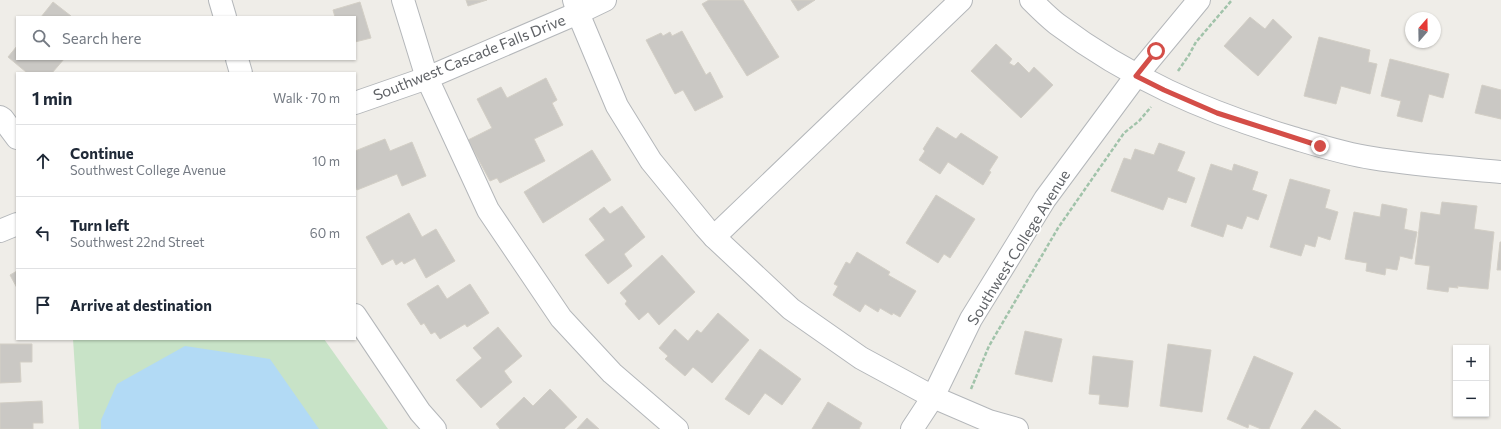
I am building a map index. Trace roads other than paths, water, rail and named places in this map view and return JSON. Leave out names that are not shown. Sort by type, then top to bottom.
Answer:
[{"type":"street","points":[[220,0],[225,16]]},
{"type":"street","points":[[403,0],[427,78],[488,210],[561,318],[612,373],[677,429]]},
{"type":"street","name":"Southwest Cascade Falls Drive","points":[[356,103],[427,78],[576,6],[605,0]]},
{"type":"street","points":[[714,237],[961,0]]},
{"type":"street","points":[[1031,0],[1056,24],[1108,60],[1164,90],[1217,113],[1320,146],[1371,158],[1501,172]]},
{"type":"street","name":"Southwest College Avenue","points":[[912,429],[933,397],[971,319],[1045,199],[1136,76],[1199,0]]},
{"type":"street","points":[[576,6],[617,106],[624,118],[651,161],[714,237],[791,309],[861,358],[933,397],[989,421],[1017,429]]},
{"type":"street","points":[[237,60],[241,72]]},
{"type":"street","points":[[0,117],[16,137]]},
{"type":"street","points":[[0,231],[16,224]]},
{"type":"street","points":[[356,316],[420,412],[435,429]]},
{"type":"water","points":[[185,346],[270,359],[319,429],[101,429],[101,420],[117,384]]}]
